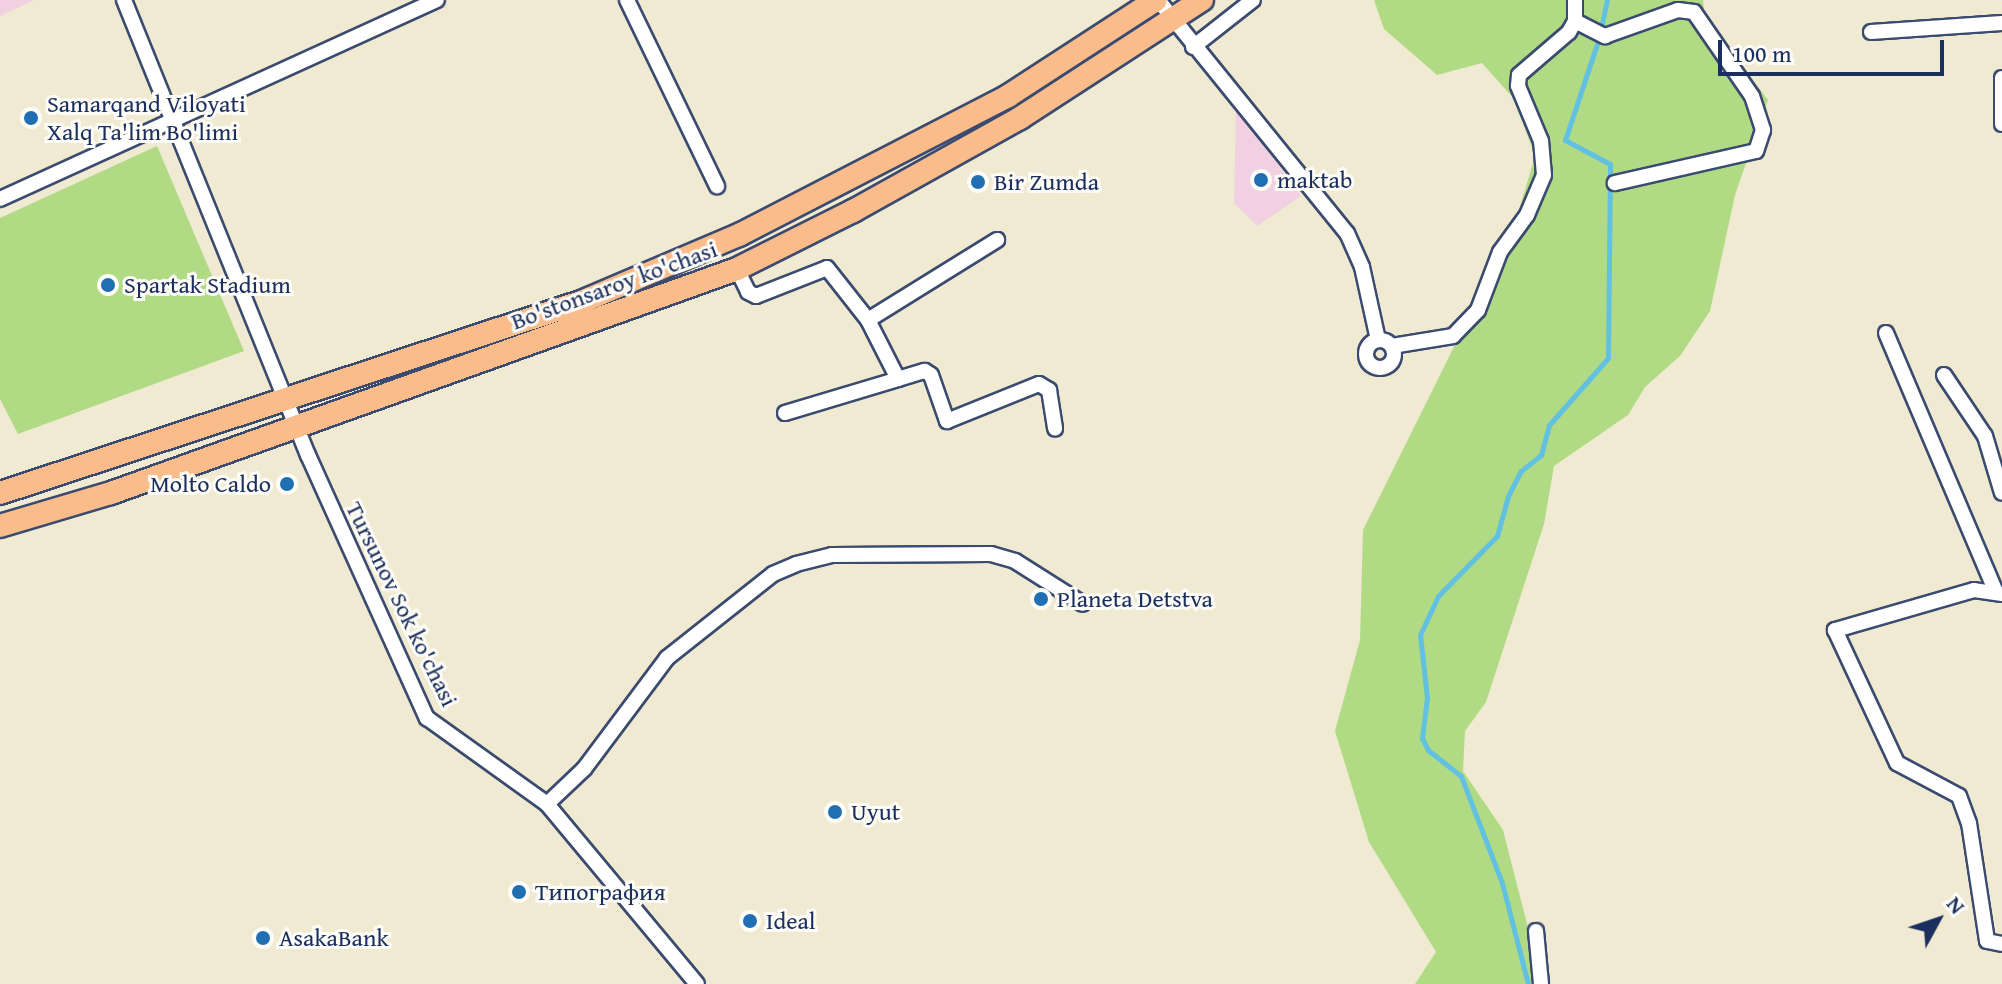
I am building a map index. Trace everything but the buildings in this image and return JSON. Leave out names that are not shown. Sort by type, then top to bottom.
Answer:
[{"type":"main road","name":"Bo'stonsaroy ko'chasi","points":[[0,493],[284,390],[581,302],[739,235],[1008,96],[1157,0]]},
{"type":"main road","name":"Bo'stonsaroy ko'chasi","points":[[0,526],[111,493],[296,424],[737,269],[1020,118],[1202,0]]},
{"type":"street","name":"Tursunov Sok ko'chasi","points":[[124,0],[296,424],[427,718],[547,804],[697,984]]},
{"type":"street","points":[[0,199],[172,117],[437,0]]},
{"type":"street","points":[[627,0],[717,186]]},
{"type":"street","points":[[1157,0],[1347,233],[1362,267],[1385,343],[1453,336],[1478,310],[1500,252],[1527,215],[1544,175],[1541,141],[1518,86],[1519,75],[1575,21],[1575,0]]},
{"type":"street","points":[[1193,47],[1253,0]]},
{"type":"street","points":[[1575,21],[1605,36],[1678,10],[1694,12],[1752,96],[1763,130],[1756,151],[1615,183]]},
{"type":"street","points":[[1871,32],[2002,23]]},
{"type":"street","points":[[2002,78],[2002,124]]},
{"type":"street","points":[[868,320],[997,240]]},
{"type":"street","points":[[737,269],[748,292],[756,296],[827,268],[868,320],[898,379]]},
{"type":"street","points":[[1886,333],[1999,593]]},
{"type":"street","points":[[785,413],[928,372],[951,422],[1044,385],[1055,429]]},
{"type":"street","points":[[1944,375],[1985,436],[2002,493]]},
{"type":"street","points":[[547,804],[584,769],[667,658],[773,574],[796,564],[832,555],[991,554],[1015,561],[1083,604]]},
{"type":"street","points":[[1999,593],[1974,590],[1835,630],[1897,763],[1959,796],[1969,823],[1987,941],[2002,944]]},
{"type":"street","points":[[1536,931],[1541,984]]},
{"type":"shaded area","points":[[0,0],[34,0],[0,16]]},
{"type":"shaded area","name":"maktab","points":[[1236,108],[1301,196],[1257,226],[1234,203]]},
{"type":"green space","points":[[1374,0],[1703,0],[1705,17],[1768,100],[1735,195],[1710,311],[1680,356],[1645,387],[1628,415],[1554,466],[1544,524],[1486,702],[1465,731],[1463,771],[1503,830],[1527,924],[1536,984],[1415,984],[1436,952],[1369,842],[1335,731],[1360,640],[1363,530],[1515,224],[1535,156],[1514,99],[1482,63],[1437,75],[1384,29]]},
{"type":"green space","name":"Spartak Stadium","points":[[157,146],[244,351],[18,434],[0,399],[0,218]]},
{"type":"waterway","points":[[1601,28],[1607,0]]},
{"type":"waterway","points":[[1528,984],[1502,883],[1461,776],[1428,750],[1422,738],[1427,698],[1420,635],[1438,596],[1497,536],[1508,496],[1521,471],[1541,455],[1549,425],[1608,358],[1610,164],[1565,140],[1597,44]]},
{"type":"place","name":"Samarqand Viloyati Xalq Ta'lim Bo'limi","points":[[31,118]]},
{"type":"place","name":"maktab","points":[[1261,180]]},
{"type":"place","name":"Bir Zumda","points":[[978,182]]},
{"type":"place","name":"Spartak Stadium","points":[[108,285]]},
{"type":"place","name":"Molto Caldo","points":[[287,484]]},
{"type":"place","name":"Planeta Detstva","points":[[1041,599]]},
{"type":"place","name":"Uyut","points":[[835,812]]},
{"type":"place","name":"Типография","points":[[519,892]]},
{"type":"place","name":"Ideal","points":[[750,921]]},
{"type":"place","name":"AsakaBank","points":[[263,938]]}]
